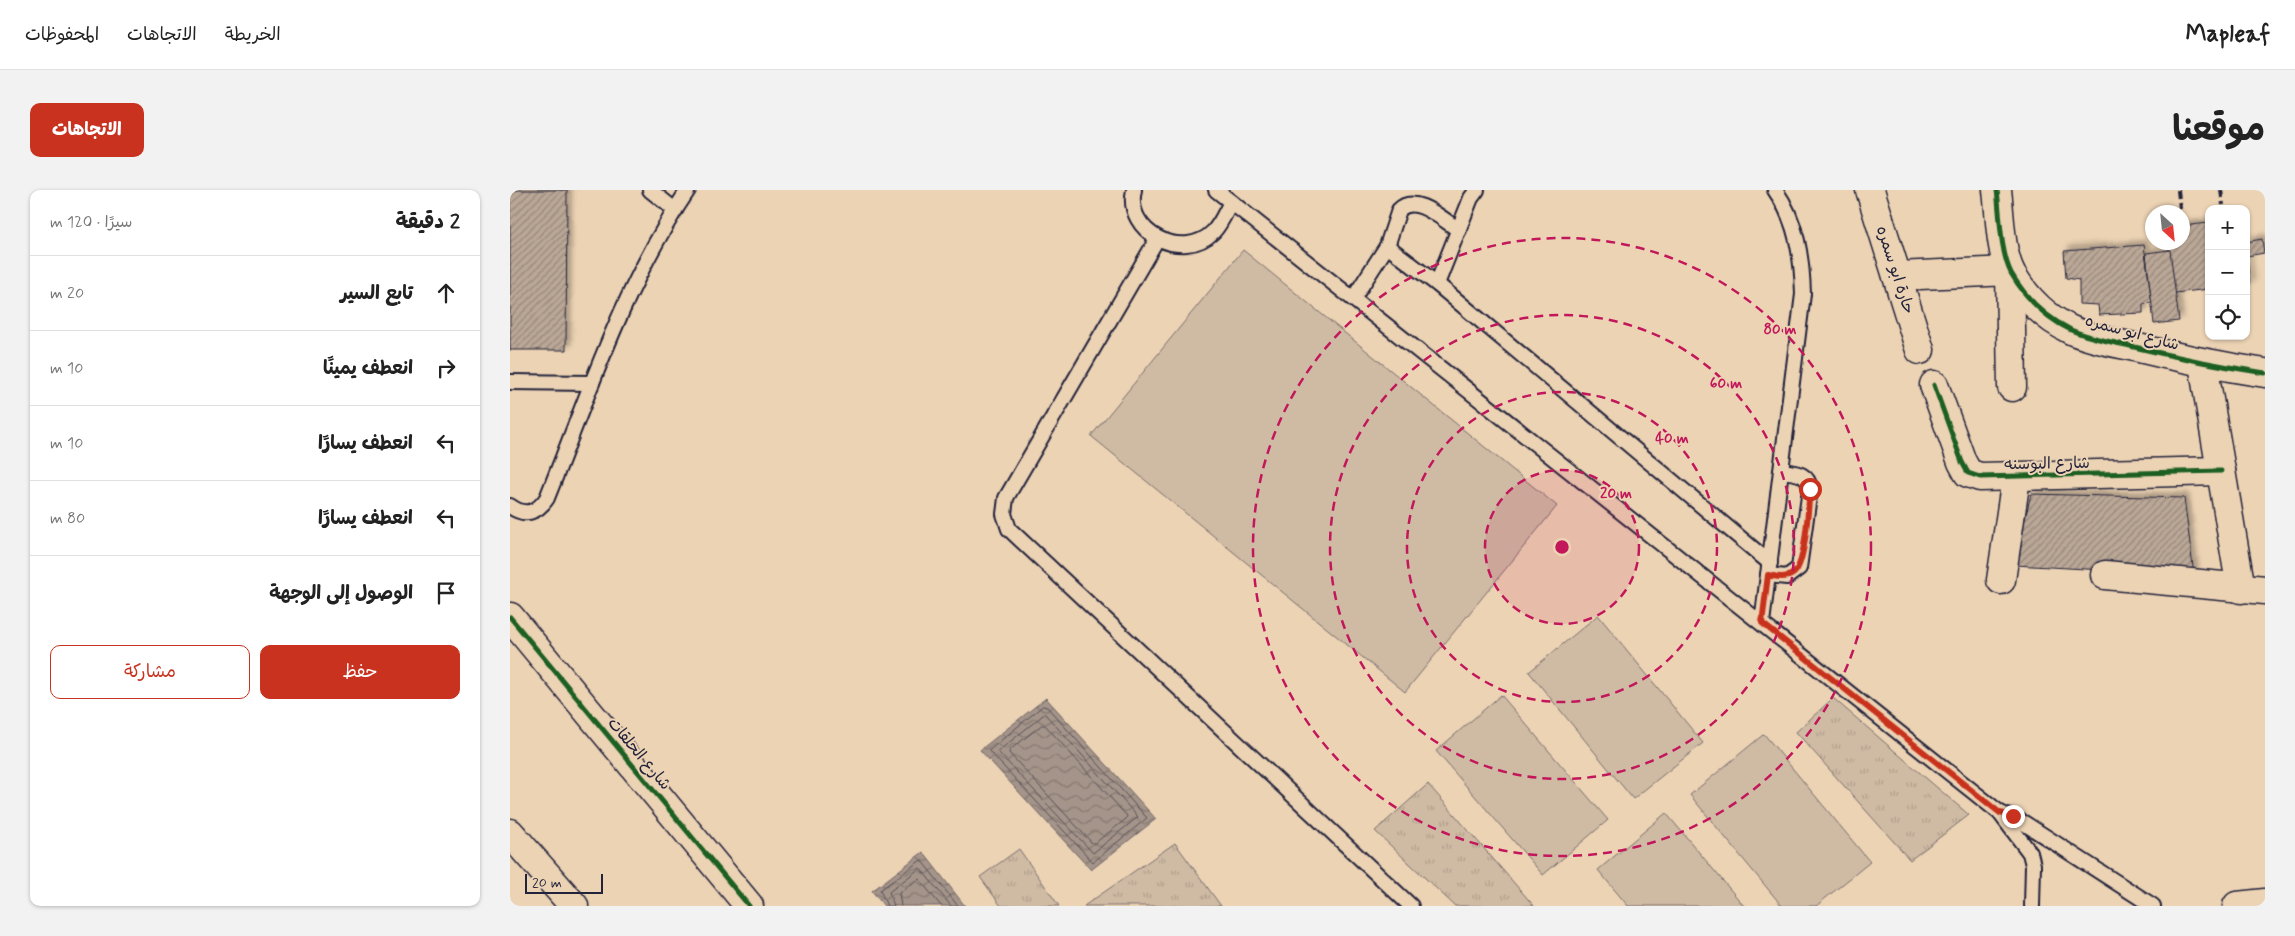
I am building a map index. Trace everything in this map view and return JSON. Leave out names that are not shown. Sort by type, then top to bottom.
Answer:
[{"type":"street","name":"حارة ابو سمره","points":[[1870,190],[1920,350]]},
{"type":"street","name":"شارع ابو سمره","points":[[1997,190],[2002,238],[2010,270],[2024,292],[2045,314],[2072,330],[2203,364],[2265,372]]},
{"type":"street","points":[[1897,276],[2010,270],[2012,387]]},
{"type":"street","points":[[2105,575],[2253,590],[2221,471],[2203,364]]},
{"type":"street","name":"شارع البوسنه","points":[[1934,385],[1962,462],[1968,473],[1980,477],[2016,478],[2221,471]]},
{"type":"street","points":[[2001,580],[2016,478]]},
{"type":"street","name":"شارع الحلقات","points":[[510,617],[750,906]]},
{"type":"street","points":[[510,833],[574,906]]},
{"type":"street","points":[[2237,906],[2265,903]]},
{"type":"lane","points":[[650,190],[675,210]]},
{"type":"lane","points":[[510,506],[521,512],[532,513],[541,507],[547,498],[628,294],[688,190]]},
{"type":"lane","points":[[1134,190],[1135,212],[1144,227],[1157,239],[1171,244],[1186,244],[1201,240],[1214,232],[1231,202]]},
{"type":"lane","points":[[1216,190],[2000,813],[2030,853],[2033,865],[2032,906]]},
{"type":"lane","points":[[1437,284],[1458,230],[1477,190]]},
{"type":"lane","points":[[1762,623],[1803,294],[1798,242],[1790,217],[1775,190]]},
{"type":"lane","points":[[1353,299],[1387,246],[1399,210],[1409,204],[1419,205],[1458,230]]},
{"type":"lane","points":[[1157,239],[1006,498],[1004,514],[1009,529],[1411,906]]},
{"type":"lane","points":[[1387,246],[1437,284],[1769,569],[1787,577],[1798,568],[1806,525],[1809,483],[1802,474],[1781,471]]},
{"type":"lane","points":[[510,382],[592,384]]},
{"type":"lane","points":[[2000,813],[2024,823],[2153,906]]},
{"type":"green space","points":[[1243,250],[1557,506],[1405,692],[1091,436]]},
{"type":"green space","points":[[1598,615],[1703,743],[1633,799],[1529,672]]},
{"type":"green space","points":[[1501,695],[1608,820],[1543,875],[1436,751]]},
{"type":"green space","points":[[1833,698],[1969,815],[1910,860],[1796,732]]},
{"type":"green space","points":[[1764,734],[1870,862],[1816,906],[1782,906],[1690,795]]},
{"type":"green space","points":[[1428,784],[1534,906],[1455,906],[1375,831]]},
{"type":"green space","points":[[1666,813],[1744,906],[1628,906],[1598,870]]},
{"type":"green space","points":[[1175,843],[1221,906],[1084,906]]},
{"type":"green space","points":[[1019,849],[1059,906],[1001,906],[980,877]]},
{"type":"water","points":[[1046,698],[1156,819],[1091,870],[980,750]]},
{"type":"water","points":[[923,852],[965,906],[884,906],[872,891]]},
{"type":"building","points":[[510,190],[567,190],[566,350],[510,350]]},
{"type":"building","points":[[2205,223],[2205,289],[2175,293],[2169,250],[2190,250],[2190,225]]},
{"type":"building","points":[[2262,239],[2264,253],[2250,255],[2250,241]]},
{"type":"building","points":[[2144,245],[2152,303],[2143,304],[2143,313],[2099,315],[2098,305],[2079,304],[2079,280],[2066,278],[2064,251]]},
{"type":"building","points":[[2170,250],[2179,321],[2154,324],[2146,253]]},
{"type":"building","points":[[2031,494],[2184,498],[2194,575],[2014,565]]},
{"type":"railway","points":[[2178,190],[2180,205]]},
{"type":"railway","points":[[2221,190],[2223,205]]},
{"type":"cycle path","points":[[1997,190],[2007,264],[2023,290],[2037,306],[2053,319],[2071,330],[2100,340],[2197,361],[2265,373]]},
{"type":"cycle path","points":[[1934,385],[1962,462],[1968,473],[1980,477],[2221,471]]},
{"type":"cycle path","points":[[510,617],[749,906]]},
{"type":"route","points":[[1810,489],[1801,562],[1794,573],[1787,577],[1768,575],[1762,623],[2000,813],[2013,816]]}]
